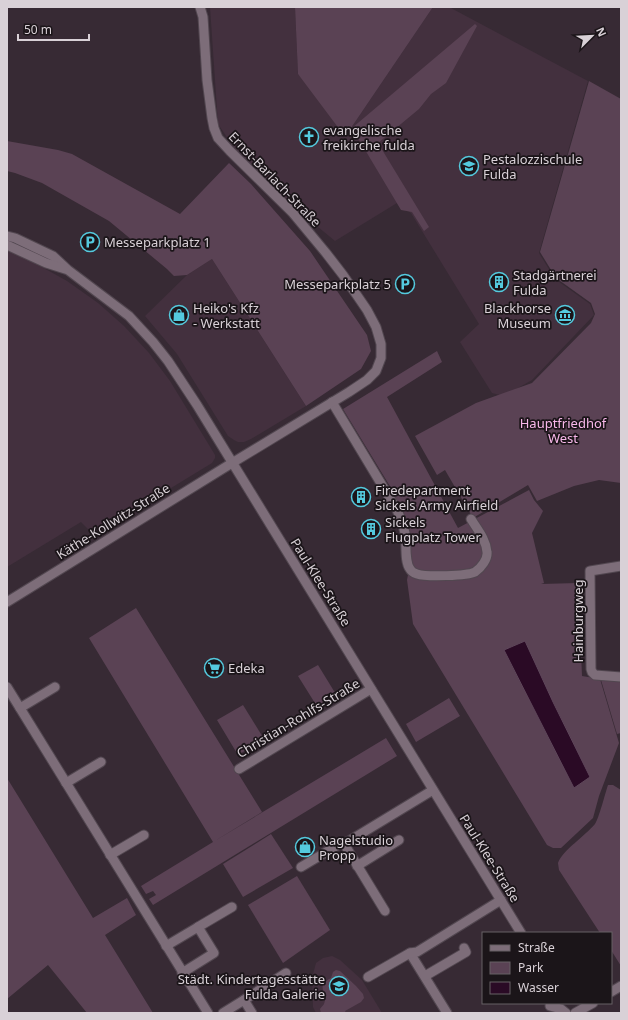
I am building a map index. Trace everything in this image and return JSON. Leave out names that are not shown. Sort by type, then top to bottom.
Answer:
[{"type":"street","name":"Ernst-Barlach-Straße","points":[[200,7],[203,17],[207,80],[212,118],[218,138],[292,212],[326,253],[367,310],[376,327],[381,344],[380,358],[376,371],[367,380],[232,462]]},
{"type":"street","name":"Paul-Klee-Straße","points":[[7,236],[15,238],[53,256],[68,270],[129,316],[168,361],[232,462],[520,932]]},
{"type":"street","name":"Paul-Klee-Straße","points":[[7,245],[46,263],[68,270]]},
{"type":"street","points":[[332,402],[397,510],[405,533],[406,559],[410,570],[418,574],[433,575],[462,575],[475,571],[484,562],[488,554],[483,537],[471,519]]},
{"type":"street","name":"Käthe-Kollwitz-Straße","points":[[7,602],[232,462]]},
{"type":"street","name":"Hainburgweg","points":[[621,566],[590,571],[592,672],[595,675],[621,676]]},
{"type":"street","points":[[7,687],[208,1013]]},
{"type":"street","points":[[20,708],[54,687]]},
{"type":"street","name":"Christian-Rohlfs-Straße","points":[[239,769],[371,689]]},
{"type":"street","points":[[66,783],[101,762]]},
{"type":"street","points":[[301,867],[343,842],[344,844],[433,790]]},
{"type":"street","points":[[110,855],[144,835]]},
{"type":"street","points":[[357,866],[399,840]]},
{"type":"street","points":[[344,844],[385,911]]},
{"type":"street","points":[[368,977],[410,953],[417,952],[501,900]]},
{"type":"street","points":[[166,946],[232,907]]},
{"type":"street","points":[[182,973],[214,953],[198,927]]},
{"type":"street","points":[[425,976],[466,952],[464,948]]},
{"type":"street","points":[[410,953],[447,1013]]},
{"type":"street","points":[[222,1013],[286,974]]},
{"type":"street","points":[[612,991],[621,986]]},
{"type":"street","points":[[244,1000],[252,1013]]},
{"type":"street","points":[[575,1013],[590,1004]]},
{"type":"street","points":[[549,1007],[561,1009],[566,1013]]},
{"type":"shaded area","name":"Pestalozzischule Fulda","points":[[210,7],[295,7],[298,74],[351,128],[433,7],[449,7],[588,81],[539,253],[555,279],[590,304],[594,315],[532,380],[504,396],[492,393],[460,342],[479,324],[411,213],[397,203],[335,241],[306,217],[237,152],[218,124]]},
{"type":"shaded area","points":[[7,250],[24,257],[67,281],[98,303],[124,326],[149,353],[170,381],[215,455],[215,458],[212,463],[94,535],[81,522],[7,567]]},
{"type":"shaded area","points":[[212,259],[306,406],[244,442],[238,442],[228,436],[177,354],[145,316],[187,275]]},
{"type":"shaded area","name":"Städt. Kindertagesstätte Fulda Galerie","points":[[332,956],[340,960],[362,980],[382,1013],[316,1013],[313,1007],[312,978],[316,963],[323,958]]},
{"type":"green space","points":[[295,7],[433,7],[351,128],[343,134],[298,74]]},
{"type":"green space","points":[[475,24],[477,26],[446,83],[431,94],[419,109],[378,143],[429,227],[424,231],[412,212],[401,210],[352,128]]},
{"type":"green space","name":"Hauptfriedhof West","points":[[589,81],[621,99],[621,483],[599,480],[574,486],[537,501],[528,485],[473,518],[445,470],[437,475],[415,436],[476,403],[532,383],[591,323],[595,314],[591,303],[556,278],[540,252]]},
{"type":"green space","points":[[7,141],[72,154],[180,214],[229,163],[251,184],[310,251],[367,335],[371,351],[361,369],[306,406],[212,259],[187,275],[174,276],[109,221],[42,183],[7,171]]},
{"type":"green space","points":[[437,351],[442,362],[387,397],[458,528],[529,490],[534,500],[543,511],[532,533],[544,583],[541,584],[578,583],[582,676],[600,679],[619,743],[599,796],[593,818],[561,848],[553,848],[547,845],[413,624],[407,580],[411,559],[408,524],[391,488],[343,409]]},
{"type":"green space","points":[[136,608],[262,812],[213,842],[89,638]]},
{"type":"green space","points":[[318,665],[337,696],[318,708],[298,676]]},
{"type":"green space","points":[[601,680],[621,680],[621,733],[617,734]]},
{"type":"green space","points":[[449,698],[460,716],[416,742],[406,724]]},
{"type":"green space","points":[[243,705],[264,739],[238,755],[217,720]]},
{"type":"green space","points":[[386,738],[397,756],[153,905],[149,899],[156,895],[153,891],[146,894],[141,886]]},
{"type":"green space","points":[[7,778],[93,918],[127,898],[136,915],[105,935],[153,1013],[87,1013],[48,965],[7,999]]},
{"type":"green space","points":[[608,785],[613,785],[621,790],[621,966],[612,952],[612,932],[599,932],[559,870],[558,863],[564,853],[591,829],[597,821]]},
{"type":"green space","points":[[271,834],[293,868],[243,897],[223,864]]},
{"type":"green space","points":[[297,876],[330,930],[283,963],[248,905]]},
{"type":"green space","points":[[336,970],[340,971],[356,986],[363,994],[364,998],[361,1002],[345,1011],[346,1013],[321,1013],[320,1009],[325,1000],[323,984],[331,978],[333,972]]},
{"type":"water","points":[[525,641],[590,777],[574,788],[504,650]]},
{"type":"place","name":"evangelische freikirche fulda","points":[[309,137]]},
{"type":"place","name":"Pestalozzischule Fulda","points":[[469,166]]},
{"type":"place","name":"Messeparkplatz 1","points":[[90,242]]},
{"type":"place","name":"Stadgärtnerei Fulda","points":[[499,282]]},
{"type":"place","name":"Messeparkplatz 5","points":[[405,284]]},
{"type":"place","name":"Heiko's Kfz - Werkstatt","points":[[179,315]]},
{"type":"place","name":"Blackhorse Museum","points":[[565,315]]},
{"type":"place","name":"Firedepartment Sickels Army Airfield","points":[[361,497]]},
{"type":"place","name":"Sickels Flugplatz Tower","points":[[371,529]]},
{"type":"place","name":"Edeka","points":[[214,668]]},
{"type":"place","name":"Nagelstudio Propp","points":[[305,847]]},
{"type":"place","name":"Städt. Kindertagesstätte Fulda Galerie","points":[[339,986]]}]
